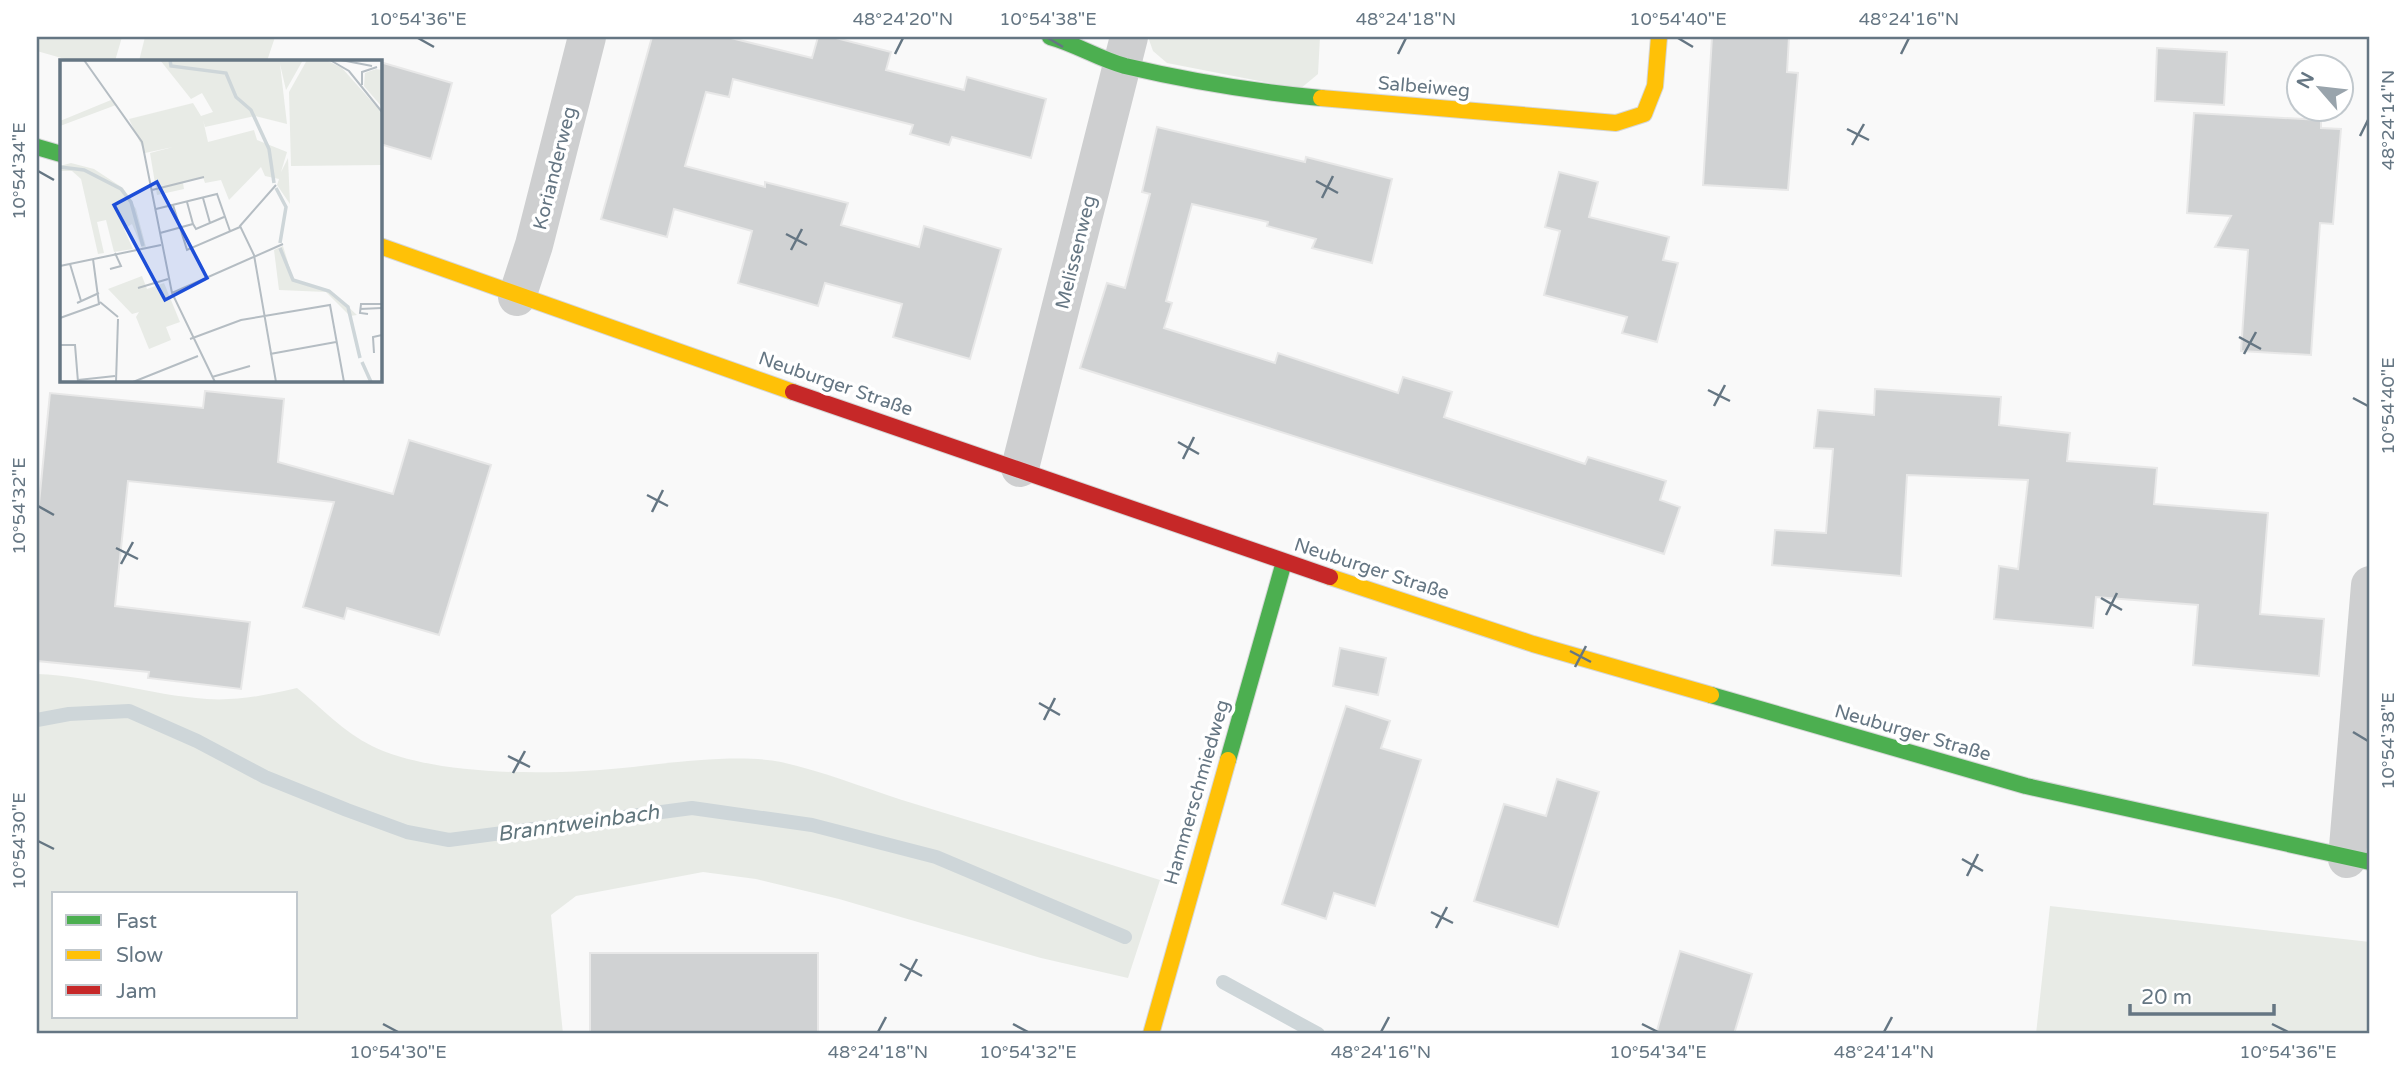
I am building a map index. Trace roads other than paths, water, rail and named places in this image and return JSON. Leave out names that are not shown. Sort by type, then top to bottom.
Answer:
[{"type":"street","name":"Korianderweg","points":[[517,297],[534,245],[587,37]]},
{"type":"street","points":[[1050,37],[1126,51]]},
{"type":"street","name":"Salbeiweg","points":[[1126,51],[1274,94],[1616,123],[1644,114],[1655,86],[1659,37]]},
{"type":"street","name":"Melissenweg","points":[[1020,468],[1126,51]]},
{"type":"street","points":[[37,147],[60,154]]},
{"type":"street","name":"Neuburger Straße","points":[[382,247],[517,297],[1020,468],[1284,562],[1534,644],[2026,786],[2358,861]]},
{"type":"street","name":"Hammerschmiedweg","points":[[1151,1034],[1284,562]]},
{"type":"street","points":[[2358,861],[2370,585]]},
{"type":"waterway","name":"Branntweinbach","points":[[37,720],[69,714],[129,711],[197,741],[265,777],[407,832],[449,840],[692,808],[812,825],[936,857],[1125,937]]},
{"type":"waterway","points":[[1223,982],[1318,1034]]}]
